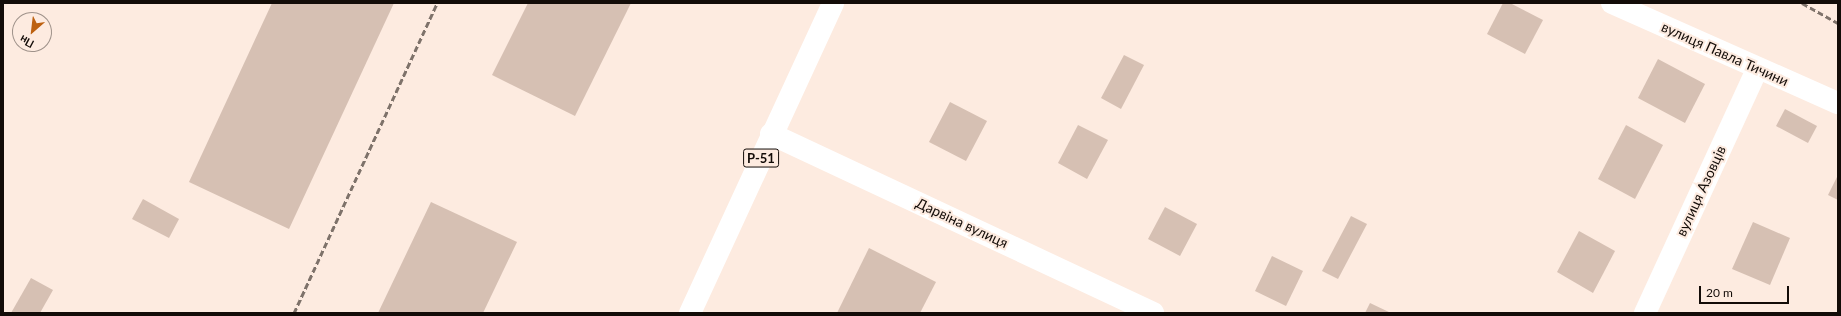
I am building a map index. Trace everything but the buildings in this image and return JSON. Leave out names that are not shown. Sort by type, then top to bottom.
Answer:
[{"type":"street","name":"Р-51","points":[[690,313],[771,134],[833,3]]},
{"type":"street","name":"вулиця Павла Тичини","points":[[1612,3],[1757,69],[1838,102]]},
{"type":"street","name":"вулиця Азовців","points":[[1645,313],[1757,69]]},
{"type":"street","name":"Дарвіна вулиця","points":[[771,134],[1153,313]]},
{"type":"railway","points":[[294,313],[437,3]]},
{"type":"railway","points":[[1802,3],[1838,23]]}]
